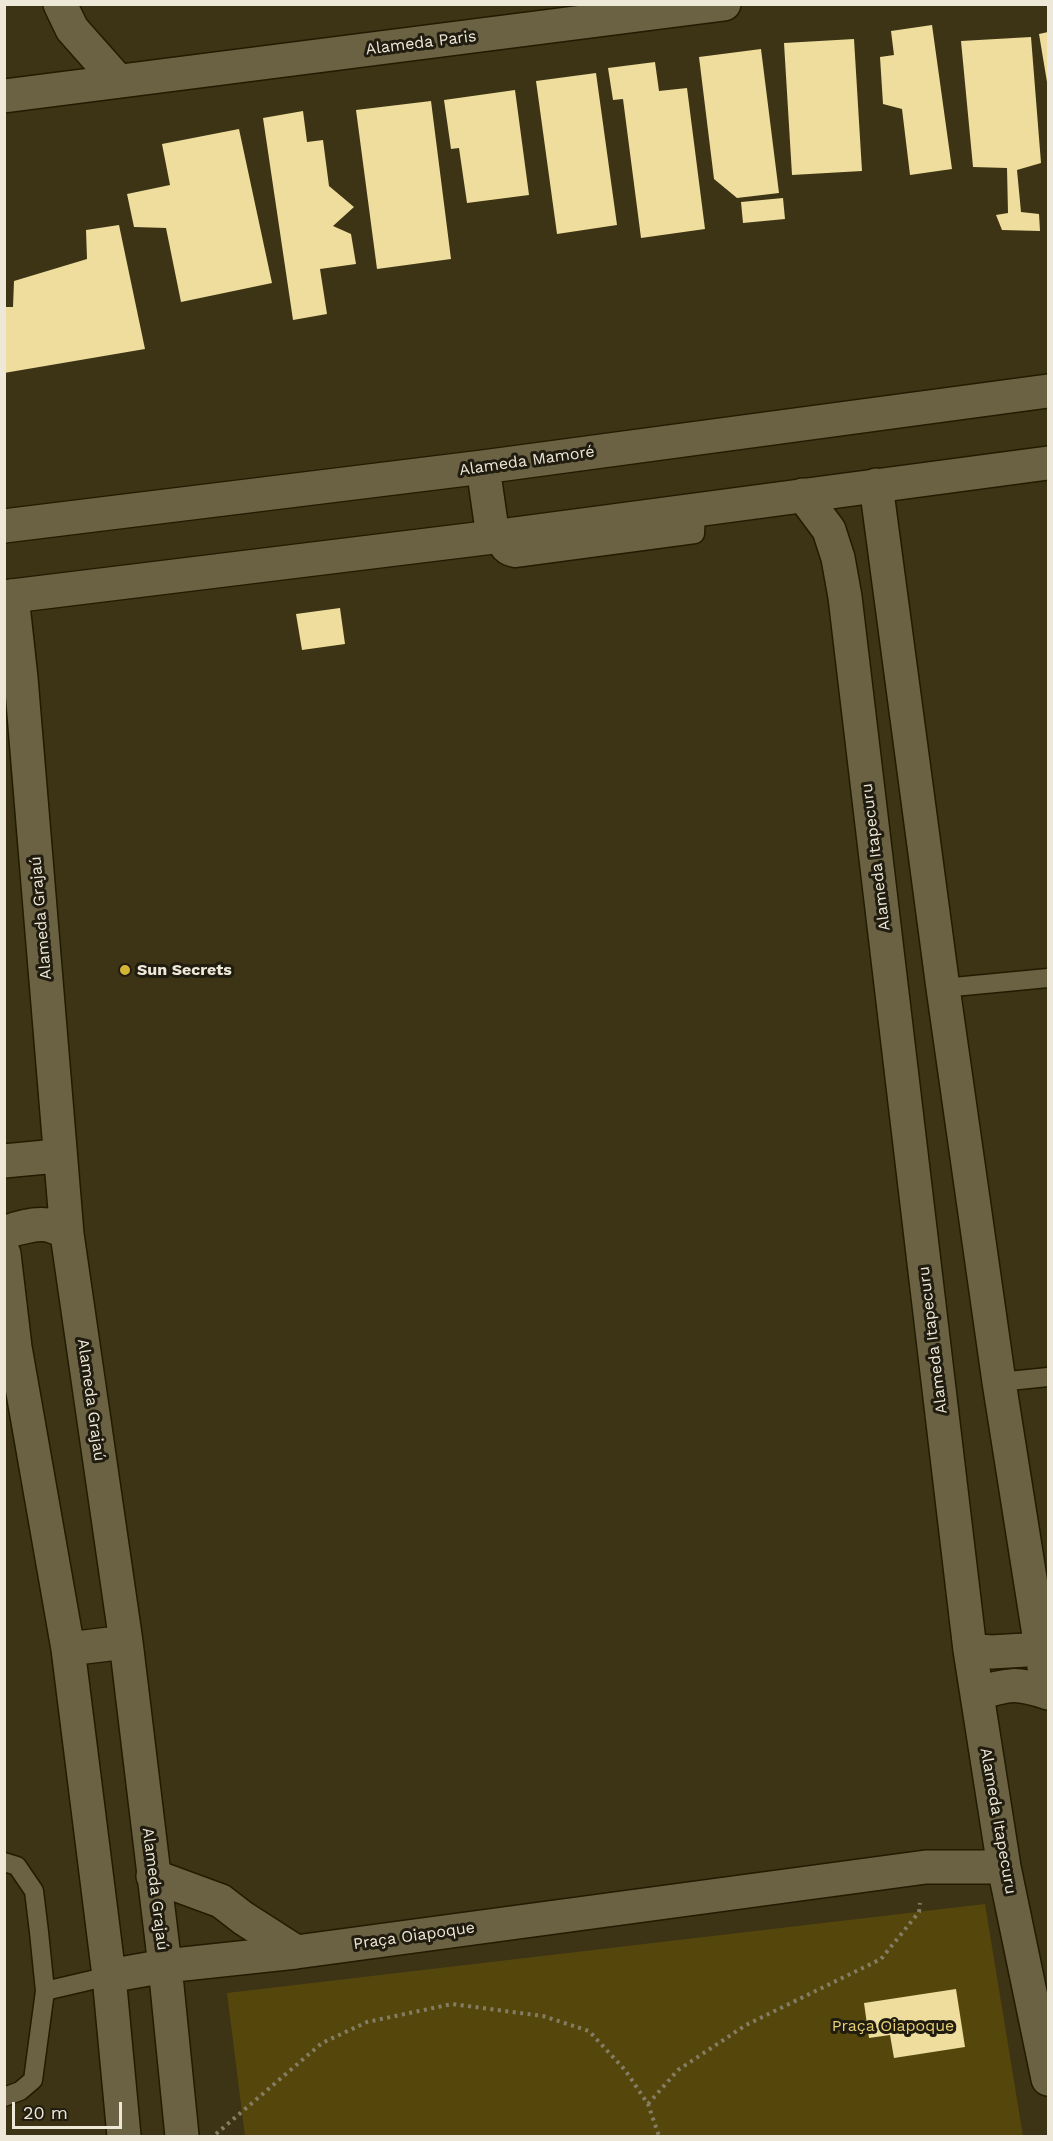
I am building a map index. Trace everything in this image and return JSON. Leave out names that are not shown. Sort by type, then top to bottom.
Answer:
[{"type":"street","points":[[60,4],[72,29],[118,81]]},
{"type":"street","name":"Alameda Paris","points":[[4,96],[724,4]]},
{"type":"street","name":"Alameda Mamoré","points":[[4,526],[483,467],[1048,391]]},
{"type":"street","points":[[8,597],[493,537],[1048,463]]},
{"type":"street","points":[[483,467],[493,537]]},
{"type":"street","points":[[876,485],[943,988],[999,1382],[1048,1692],[1024,1684],[1003,1686],[977,1694]]},
{"type":"street","name":"Alameda Itapecuru","points":[[803,495],[829,530],[838,558],[845,597],[970,1650],[1004,1867],[1048,2079]]},
{"type":"street","points":[[845,597],[890,595]]},
{"type":"street","name":"Alameda Grajaú","points":[[8,597],[13,671],[67,1234],[126,1642],[165,1966],[182,2136]]},
{"type":"street","points":[[4,1161],[60,1158]]},
{"type":"street","points":[[4,1233],[13,1229],[45,1225],[53,1226],[67,1234]]},
{"type":"street","points":[[4,1254],[15,1347],[68,1649],[109,1976],[124,2136]]},
{"type":"street","points":[[68,1649],[126,1642]]},
{"type":"street","points":[[970,1650],[1001,1652],[1043,1649]]},
{"type":"street","name":"Praça Oiapoque","points":[[109,1976],[165,1966],[296,1952],[926,1866],[1004,1867]]},
{"type":"street","points":[[153,1876],[221,1901],[296,1952]]},
{"type":"lane","points":[[943,988],[1048,978]]},
{"type":"lane","points":[[999,1382],[1048,1377]]},
{"type":"lane","points":[[4,1862],[17,1866],[34,1892],[45,1991],[33,2080],[20,2091],[4,2097]]},
{"type":"lane","points":[[45,1991],[109,1976]]},
{"type":"path","points":[[648,2104],[678,2070],[746,2025],[881,1959],[919,1912],[926,1866]]},
{"type":"path","points":[[214,2136],[322,2043],[367,2022],[452,2004],[543,2016],[589,2031],[625,2070],[648,2104],[659,2136]]},
{"type":"green space","name":"Praça Oiapoque","points":[[985,1904],[1023,2136],[245,2136],[227,1993]]},
{"type":"building","points":[[932,25],[952,169],[910,175],[902,109],[883,104],[880,57],[894,55],[891,31]]},
{"type":"building","points":[[1048,32],[1048,82],[1047,82],[1039,34]]},
{"type":"building","points":[[1031,37],[1041,163],[1017,170],[1021,212],[1039,214],[1040,231],[1002,230],[996,215],[1008,213],[1007,168],[973,167],[961,41]]},
{"type":"building","points":[[854,39],[862,171],[792,175],[784,43]]},
{"type":"building","points":[[761,49],[779,193],[737,198],[714,179],[699,57]]},
{"type":"building","points":[[655,62],[659,91],[687,88],[705,229],[641,238],[623,99],[613,100],[608,68]]},
{"type":"building","points":[[596,73],[617,225],[557,234],[536,81]]},
{"type":"building","points":[[515,90],[529,195],[467,203],[459,148],[451,149],[444,100]]},
{"type":"building","points":[[431,101],[451,259],[377,269],[356,110]]},
{"type":"building","points":[[303,111],[307,142],[323,140],[329,186],[354,207],[333,226],[351,234],[356,264],[320,269],[327,314],[293,320],[263,118]]},
{"type":"building","points":[[239,129],[272,283],[181,302],[166,228],[134,227],[127,194],[170,185],[162,144]]},
{"type":"building","points":[[783,198],[785,219],[743,223],[741,202]]},
{"type":"building","points":[[119,225],[145,349],[4,373],[4,307],[13,307],[14,281],[87,259],[86,230]]},
{"type":"building","points":[[340,608],[345,644],[302,650],[296,614]]},
{"type":"building","points":[[956,1989],[965,2047],[894,2058],[890,2035],[869,2038],[864,2003]]},
{"type":"place","name":"Sun Secrets","points":[[125,970]]}]
